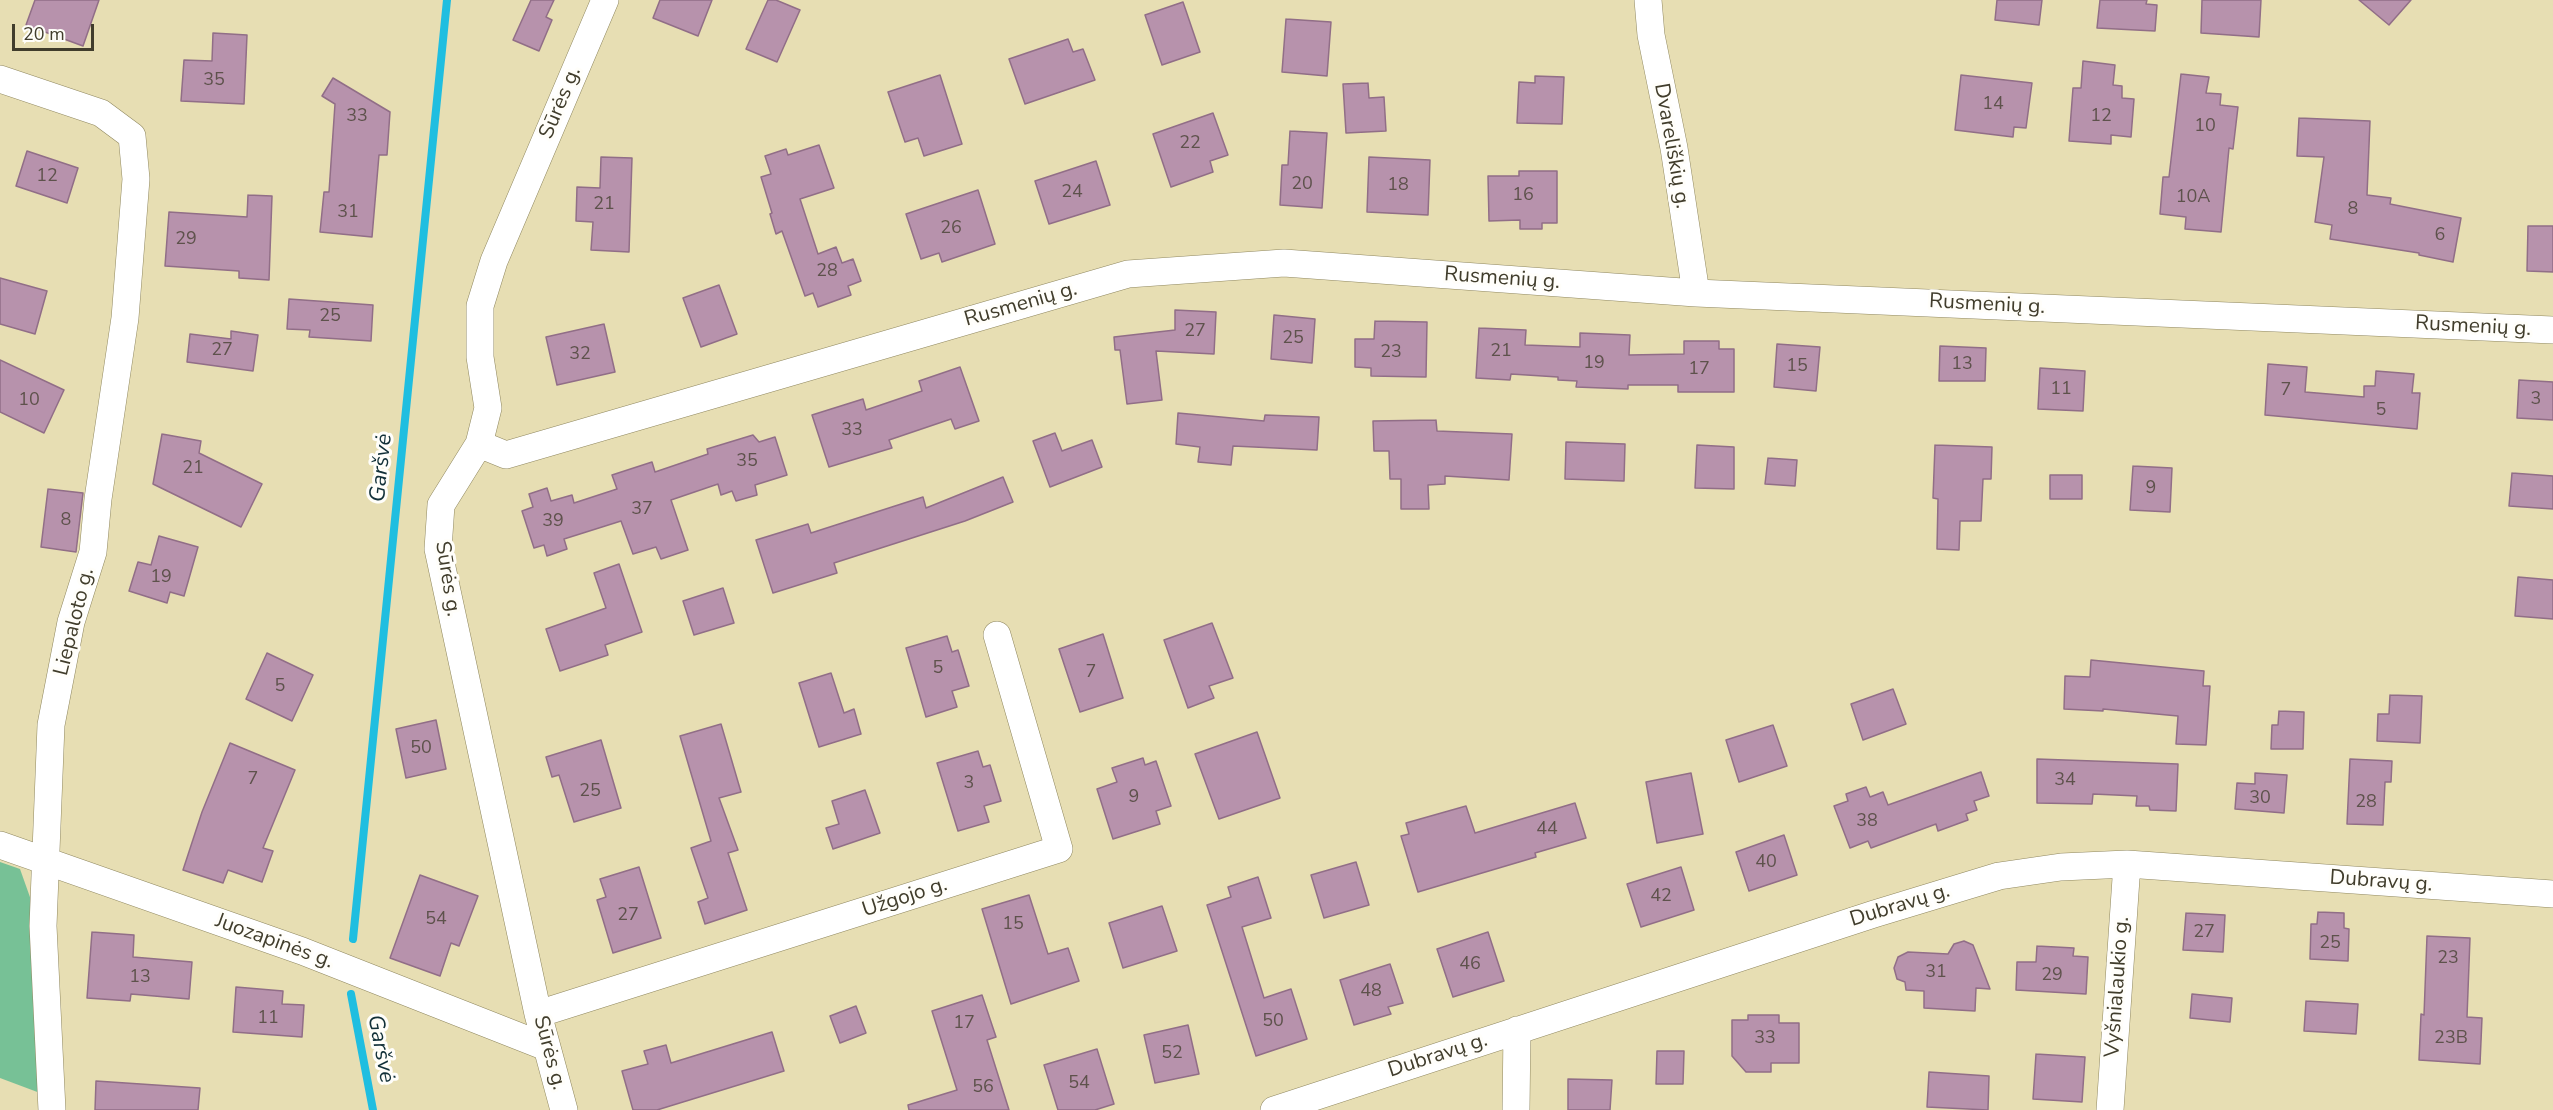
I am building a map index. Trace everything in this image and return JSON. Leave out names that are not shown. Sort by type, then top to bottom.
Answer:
[{"type":"street","name":"Sūrės g.","points":[[564,1110],[538,1014],[438,549],[441,505],[479,444],[488,408],[480,357],[480,306],[494,261],[605,0]]},
{"type":"street","name":"Dvareliškių g.","points":[[1648,0],[1650,35],[1674,148],[1696,292]]},
{"type":"street","name":"Liepaloto g.","points":[[0,79],[102,113],[132,136],[136,179],[125,318],[98,499],[93,552],[71,622],[51,725],[43,926],[52,1110]]},
{"type":"street","name":"Rusmenių g.","points":[[479,444],[506,455],[1128,274],[1284,263],[1696,292],[2553,330]]},
{"type":"street","name":"Užgojo g.","points":[[538,1014],[1059,849],[998,635]]},
{"type":"street","name":"Juozapinės g.","points":[[0,845],[302,951],[546,1047]]},
{"type":"street","name":"Dubravų g.","points":[[1274,1110],[1874,914],[1999,876],[2061,867],[2127,864],[2553,894]]},
{"type":"street","name":"Vyšnialaukio g.","points":[[2110,1110],[2127,864]]},
{"type":"street","points":[[1516,1110],[1517,1030]]},
{"type":"green space","points":[[0,862],[20,869],[31,900],[40,1093],[0,1078]]},
{"type":"building","points":[[35,0],[99,0],[83,46],[26,25]]},
{"type":"building","points":[[531,0],[554,0],[546,17],[552,20],[539,51],[513,40]]},
{"type":"building","points":[[660,0],[712,0],[698,36],[653,18]]},
{"type":"building","points":[[768,0],[776,0],[800,10],[777,62],[746,49]]},
{"type":"building","points":[[1997,0],[2042,0],[2039,25],[1995,20]]},
{"type":"building","points":[[2100,0],[2147,0],[2146,4],[2157,5],[2155,31],[2097,28]]},
{"type":"building","points":[[2202,0],[2261,0],[2259,37],[2201,33]]},
{"type":"building","points":[[2359,0],[2411,0],[2389,25]]},
{"type":"building","points":[[1183,2],[1200,52],[1162,65],[1145,15]]},
{"type":"building","points":[[1286,19],[1331,22],[1327,76],[1282,72]]},
{"type":"building","points":[[213,33],[247,35],[244,104],[181,101],[184,60],[212,61]]},
{"type":"building","points":[[1068,39],[1073,52],[1083,49],[1095,80],[1025,104],[1009,59]]},
{"type":"building","points":[[2083,61],[2115,65],[2113,85],[2122,86],[2122,98],[2134,99],[2131,137],[2111,135],[2111,144],[2069,141],[2073,88],[2081,88]]},
{"type":"building","points":[[2181,74],[2209,77],[2206,93],[2221,94],[2220,105],[2238,107],[2233,149],[2229,148],[2221,232],[2185,229],[2186,217],[2160,214],[2163,177],[2169,177]]},
{"type":"building","points":[[940,75],[962,144],[924,156],[918,138],[905,142],[888,92]]},
{"type":"building","points":[[1961,75],[2032,83],[2026,128],[2014,127],[2013,137],[1955,130]]},
{"type":"building","points":[[1535,76],[1564,77],[1562,124],[1517,123],[1519,82],[1535,83]]},
{"type":"building","points":[[333,78],[390,112],[387,155],[379,155],[372,237],[320,232],[324,192],[329,192],[335,104],[322,96]]},
{"type":"building","points":[[1368,83],[1369,98],[1384,97],[1386,131],[1346,133],[1343,84]]},
{"type":"building","points":[[1213,113],[1228,155],[1210,161],[1213,172],[1171,187],[1153,134]]},
{"type":"building","points":[[2299,118],[2370,121],[2367,195],[2391,198],[2390,204],[2461,218],[2453,262],[2419,255],[2419,253],[2330,239],[2332,225],[2315,222],[2324,157],[2297,156]]},
{"type":"building","points":[[1290,131],[1327,133],[1322,208],[1280,205],[1282,165],[1288,165]]},
{"type":"building","points":[[819,145],[834,188],[800,199],[818,254],[836,247],[842,263],[853,259],[861,281],[848,286],[851,295],[818,307],[813,293],[805,296],[782,231],[776,234],[761,177],[771,174],[765,156],[786,149],[788,155]]},
{"type":"building","points":[[27,151],[78,168],[67,203],[16,186]]},
{"type":"building","points":[[601,157],[632,158],[629,252],[591,250],[593,222],[576,221],[577,187],[600,188]]},
{"type":"building","points":[[1369,157],[1430,160],[1428,215],[1367,212]]},
{"type":"building","points":[[1096,161],[1110,205],[1049,224],[1035,181]]},
{"type":"building","points":[[1519,171],[1557,171],[1557,223],[1542,223],[1542,229],[1520,229],[1520,220],[1489,221],[1488,176],[1519,176]]},
{"type":"building","points":[[978,190],[995,244],[942,262],[939,253],[921,259],[906,214]]},
{"type":"building","points":[[248,195],[272,196],[269,280],[239,278],[239,271],[165,266],[169,212],[247,217]]},
{"type":"building","points":[[2528,226],[2553,226],[2553,272],[2527,271]]},
{"type":"building","points":[[0,278],[47,291],[35,334],[0,324]]},
{"type":"building","points":[[719,285],[737,334],[701,347],[683,298]]},
{"type":"building","points":[[289,299],[373,305],[371,341],[309,337],[310,330],[287,329]]},
{"type":"building","points":[[1175,310],[1216,312],[1214,354],[1156,351],[1162,400],[1127,404],[1120,350],[1115,350],[1114,337],[1175,330]]},
{"type":"building","points":[[1274,315],[1315,319],[1312,363],[1271,359]]},
{"type":"building","points":[[1375,321],[1427,322],[1426,377],[1371,376],[1371,368],[1355,367],[1355,339],[1374,339]]},
{"type":"building","points":[[604,324],[615,372],[557,385],[546,337]]},
{"type":"building","points":[[1479,328],[1526,330],[1525,345],[1580,347],[1580,333],[1630,335],[1629,355],[1684,354],[1684,341],[1719,341],[1719,349],[1734,349],[1734,392],[1678,392],[1678,385],[1628,385],[1628,389],[1576,387],[1577,381],[1558,380],[1558,377],[1511,374],[1510,380],[1476,378]]},
{"type":"building","points":[[231,331],[258,335],[253,371],[187,362],[190,334],[231,339]]},
{"type":"building","points":[[1777,344],[1820,347],[1816,391],[1774,387]]},
{"type":"building","points":[[1940,346],[1986,348],[1985,381],[1939,381]]},
{"type":"building","points":[[0,360],[64,390],[44,433],[0,412]]},
{"type":"building","points":[[2268,364],[2307,367],[2305,392],[2364,397],[2364,386],[2375,386],[2376,371],[2414,374],[2412,393],[2420,393],[2417,429],[2265,415]]},
{"type":"building","points":[[960,367],[979,421],[955,429],[951,419],[889,440],[892,448],[829,467],[812,415],[863,399],[866,410],[922,391],[919,381]]},
{"type":"building","points":[[2040,368],[2085,371],[2083,411],[2038,409]]},
{"type":"building","points":[[2519,380],[2553,382],[2553,420],[2517,418]]},
{"type":"building","points":[[1178,413],[1264,421],[1265,415],[1319,417],[1317,450],[1233,446],[1231,465],[1198,462],[1200,447],[1176,444]]},
{"type":"building","points":[[1436,420],[1437,431],[1512,434],[1509,480],[1445,476],[1445,484],[1428,485],[1429,509],[1401,509],[1401,479],[1390,479],[1389,451],[1374,451],[1373,421]]},
{"type":"building","points":[[1055,433],[1062,451],[1092,440],[1102,467],[1050,487],[1033,441]]},
{"type":"building","points":[[162,434],[201,441],[199,453],[262,484],[241,527],[153,484]]},
{"type":"building","points":[[753,435],[759,442],[775,437],[787,475],[755,485],[757,495],[736,501],[732,491],[721,495],[718,484],[671,500],[688,550],[661,559],[656,547],[633,554],[621,521],[564,539],[567,549],[547,556],[544,545],[534,548],[522,511],[533,507],[529,494],[547,488],[551,501],[572,495],[574,503],[617,489],[612,475],[652,462],[655,472],[708,454],[707,449]]},
{"type":"building","points":[[1566,442],[1625,444],[1624,481],[1565,479]]},
{"type":"building","points":[[1697,445],[1734,447],[1734,489],[1695,488]]},
{"type":"building","points":[[1935,445],[1992,447],[1991,479],[1983,479],[1981,521],[1960,521],[1959,550],[1937,549],[1938,499],[1933,498]]},
{"type":"building","points":[[1768,458],[1797,460],[1795,486],[1765,484]]},
{"type":"building","points":[[2133,466],[2172,468],[2170,512],[2130,510]]},
{"type":"building","points":[[2512,473],[2553,476],[2553,509],[2509,506]]},
{"type":"building","points":[[2050,475],[2082,475],[2082,499],[2050,499]]},
{"type":"building","points":[[1003,477],[1013,502],[965,521],[834,563],[837,573],[773,593],[756,540],[808,524],[811,533],[923,497],[926,508]]},
{"type":"building","points":[[48,489],[83,493],[76,552],[41,547]]},
{"type":"building","points":[[159,536],[198,547],[184,596],[170,592],[167,603],[129,591],[138,562],[151,565]]},
{"type":"building","points":[[619,564],[642,632],[605,645],[608,655],[560,671],[546,629],[606,608],[594,573]]},
{"type":"building","points":[[2518,577],[2553,580],[2553,619],[2515,616]]},
{"type":"building","points":[[723,588],[734,623],[694,635],[683,601]]},
{"type":"building","points":[[1212,623],[1233,678],[1209,686],[1214,698],[1188,708],[1164,640]]},
{"type":"building","points":[[1103,634],[1123,698],[1080,712],[1059,649]]},
{"type":"building","points":[[947,636],[952,652],[958,650],[969,686],[952,691],[957,707],[926,717],[906,648]]},
{"type":"building","points":[[267,653],[313,675],[292,721],[246,699]]},
{"type":"building","points":[[2091,660],[2204,671],[2203,686],[2210,686],[2206,745],[2176,744],[2178,716],[2103,709],[2103,711],[2064,709],[2065,676],[2090,677]]},
{"type":"building","points":[[831,673],[844,713],[854,709],[861,734],[819,747],[799,683]]},
{"type":"building","points":[[1893,689],[1906,724],[1863,740],[1851,704]]},
{"type":"building","points":[[2390,695],[2422,696],[2420,743],[2377,741],[2378,714],[2389,714]]},
{"type":"building","points":[[2279,711],[2304,712],[2303,749],[2271,749],[2272,725],[2278,725]]},
{"type":"building","points":[[436,720],[446,769],[406,778],[396,729]]},
{"type":"building","points":[[721,724],[741,792],[719,798],[738,850],[728,853],[747,910],[705,924],[698,902],[708,898],[691,848],[711,841],[680,736]]},
{"type":"building","points":[[1773,725],[1787,766],[1739,782],[1726,740]]},
{"type":"building","points":[[1257,732],[1280,798],[1219,819],[1195,754]]},
{"type":"building","points":[[601,740],[621,808],[574,822],[559,775],[552,777],[546,757]]},
{"type":"building","points":[[230,743],[295,770],[263,848],[273,851],[262,882],[228,870],[223,883],[183,870],[202,812]]},
{"type":"building","points":[[978,751],[983,767],[990,765],[1001,801],[984,806],[989,822],[958,831],[937,763]]},
{"type":"building","points":[[1143,758],[1145,765],[1156,761],[1171,806],[1156,811],[1160,824],[1113,839],[1097,789],[1117,782],[1112,768]]},
{"type":"building","points":[[2037,759],[2178,764],[2176,811],[2150,810],[2149,806],[2136,806],[2137,796],[2093,794],[2092,804],[2037,803]]},
{"type":"building","points":[[2350,759],[2392,761],[2391,782],[2385,782],[2383,825],[2347,824]]},
{"type":"building","points":[[1981,772],[1989,796],[1974,801],[1977,810],[1966,814],[1968,820],[1938,831],[1936,824],[1871,848],[1868,841],[1850,848],[1834,806],[1848,801],[1846,794],[1866,787],[1870,797],[1883,792],[1888,805]]},
{"type":"building","points":[[1691,773],[1703,834],[1657,843],[1646,782]]},
{"type":"building","points":[[2255,773],[2287,775],[2284,813],[2235,809],[2237,783],[2255,784]]},
{"type":"building","points":[[865,790],[880,833],[833,849],[826,828],[839,824],[832,801]]},
{"type":"building","points":[[1575,803],[1586,838],[1535,853],[1536,857],[1418,892],[1401,836],[1409,834],[1406,823],[1466,806],[1475,833]]},
{"type":"building","points":[[1784,835],[1797,875],[1749,891],[1736,852]]},
{"type":"building","points":[[1356,862],[1369,905],[1324,918],[1311,875]]},
{"type":"building","points":[[639,867],[661,938],[613,953],[597,900],[606,897],[600,879]]},
{"type":"building","points":[[1681,867],[1694,910],[1641,927],[1627,884]]},
{"type":"building","points":[[420,875],[478,896],[459,946],[451,943],[440,976],[390,958]]},
{"type":"building","points":[[1258,877],[1271,918],[1242,927],[1264,998],[1291,989],[1307,1039],[1256,1056],[1207,905],[1231,897],[1228,887]]},
{"type":"building","points":[[1029,895],[1048,954],[1068,948],[1079,981],[1011,1004],[982,909]]},
{"type":"building","points":[[1162,906],[1177,951],[1123,968],[1109,923]]},
{"type":"building","points":[[2318,912],[2344,913],[2344,928],[2349,929],[2348,961],[2310,959],[2311,924],[2317,924]]},
{"type":"building","points":[[2186,913],[2225,915],[2223,952],[2183,950]]},
{"type":"building","points":[[92,932],[134,935],[133,957],[192,962],[189,999],[131,994],[130,1001],[87,998]]},
{"type":"building","points":[[1488,932],[1504,981],[1453,997],[1437,949]]},
{"type":"building","points":[[2427,936],[2470,938],[2467,1017],[2482,1018],[2480,1064],[2419,1060],[2421,1014],[2424,1015]]},
{"type":"building","points":[[1964,941],[1973,945],[1990,989],[1976,988],[1975,1011],[1924,1008],[1924,991],[1906,990],[1905,982],[1897,979],[1894,968],[1898,957],[1908,952],[1948,954],[1954,944]]},
{"type":"building","points":[[2037,946],[2074,948],[2073,956],[2088,957],[2086,994],[2016,990],[2017,962],[2036,962]]},
{"type":"building","points":[[1390,964],[1403,1003],[1388,1007],[1391,1014],[1354,1025],[1340,980]]},
{"type":"building","points":[[236,987],[283,991],[282,1004],[304,1005],[302,1037],[233,1032]]},
{"type":"building","points":[[2192,994],[2232,998],[2230,1022],[2190,1018]]},
{"type":"building","points":[[982,995],[996,1037],[987,1040],[1009,1110],[909,1110],[908,1105],[957,1090],[932,1011]]},
{"type":"building","points":[[2306,1001],[2358,1004],[2356,1034],[2304,1031]]},
{"type":"building","points":[[856,1006],[866,1033],[840,1043],[830,1016]]},
{"type":"building","points":[[1748,1015],[1779,1015],[1779,1023],[1799,1023],[1799,1063],[1771,1063],[1771,1072],[1746,1072],[1732,1056],[1732,1020],[1748,1020]]},
{"type":"building","points":[[1188,1025],[1199,1074],[1155,1083],[1144,1035]]},
{"type":"building","points":[[772,1032],[784,1071],[657,1110],[633,1110],[622,1071],[648,1064],[644,1051],[666,1045],[671,1063]]},
{"type":"building","points":[[1097,1049],[1114,1104],[1095,1110],[1058,1110],[1044,1065]]},
{"type":"building","points":[[1657,1051],[1684,1051],[1683,1084],[1656,1084]]},
{"type":"building","points":[[2036,1054],[2085,1057],[2082,1102],[2033,1099]]},
{"type":"building","points":[[1929,1072],[1989,1076],[1988,1110],[1927,1107]]},
{"type":"building","points":[[1568,1079],[1612,1080],[1610,1110],[1568,1110]]},
{"type":"building","points":[[96,1081],[200,1088],[198,1110],[95,1110]]},
{"type":"waterway","name":"Garšvė","points":[[353,939],[447,0]]},
{"type":"waterway","name":"Garšvė","points":[[351,994],[373,1110]]}]
